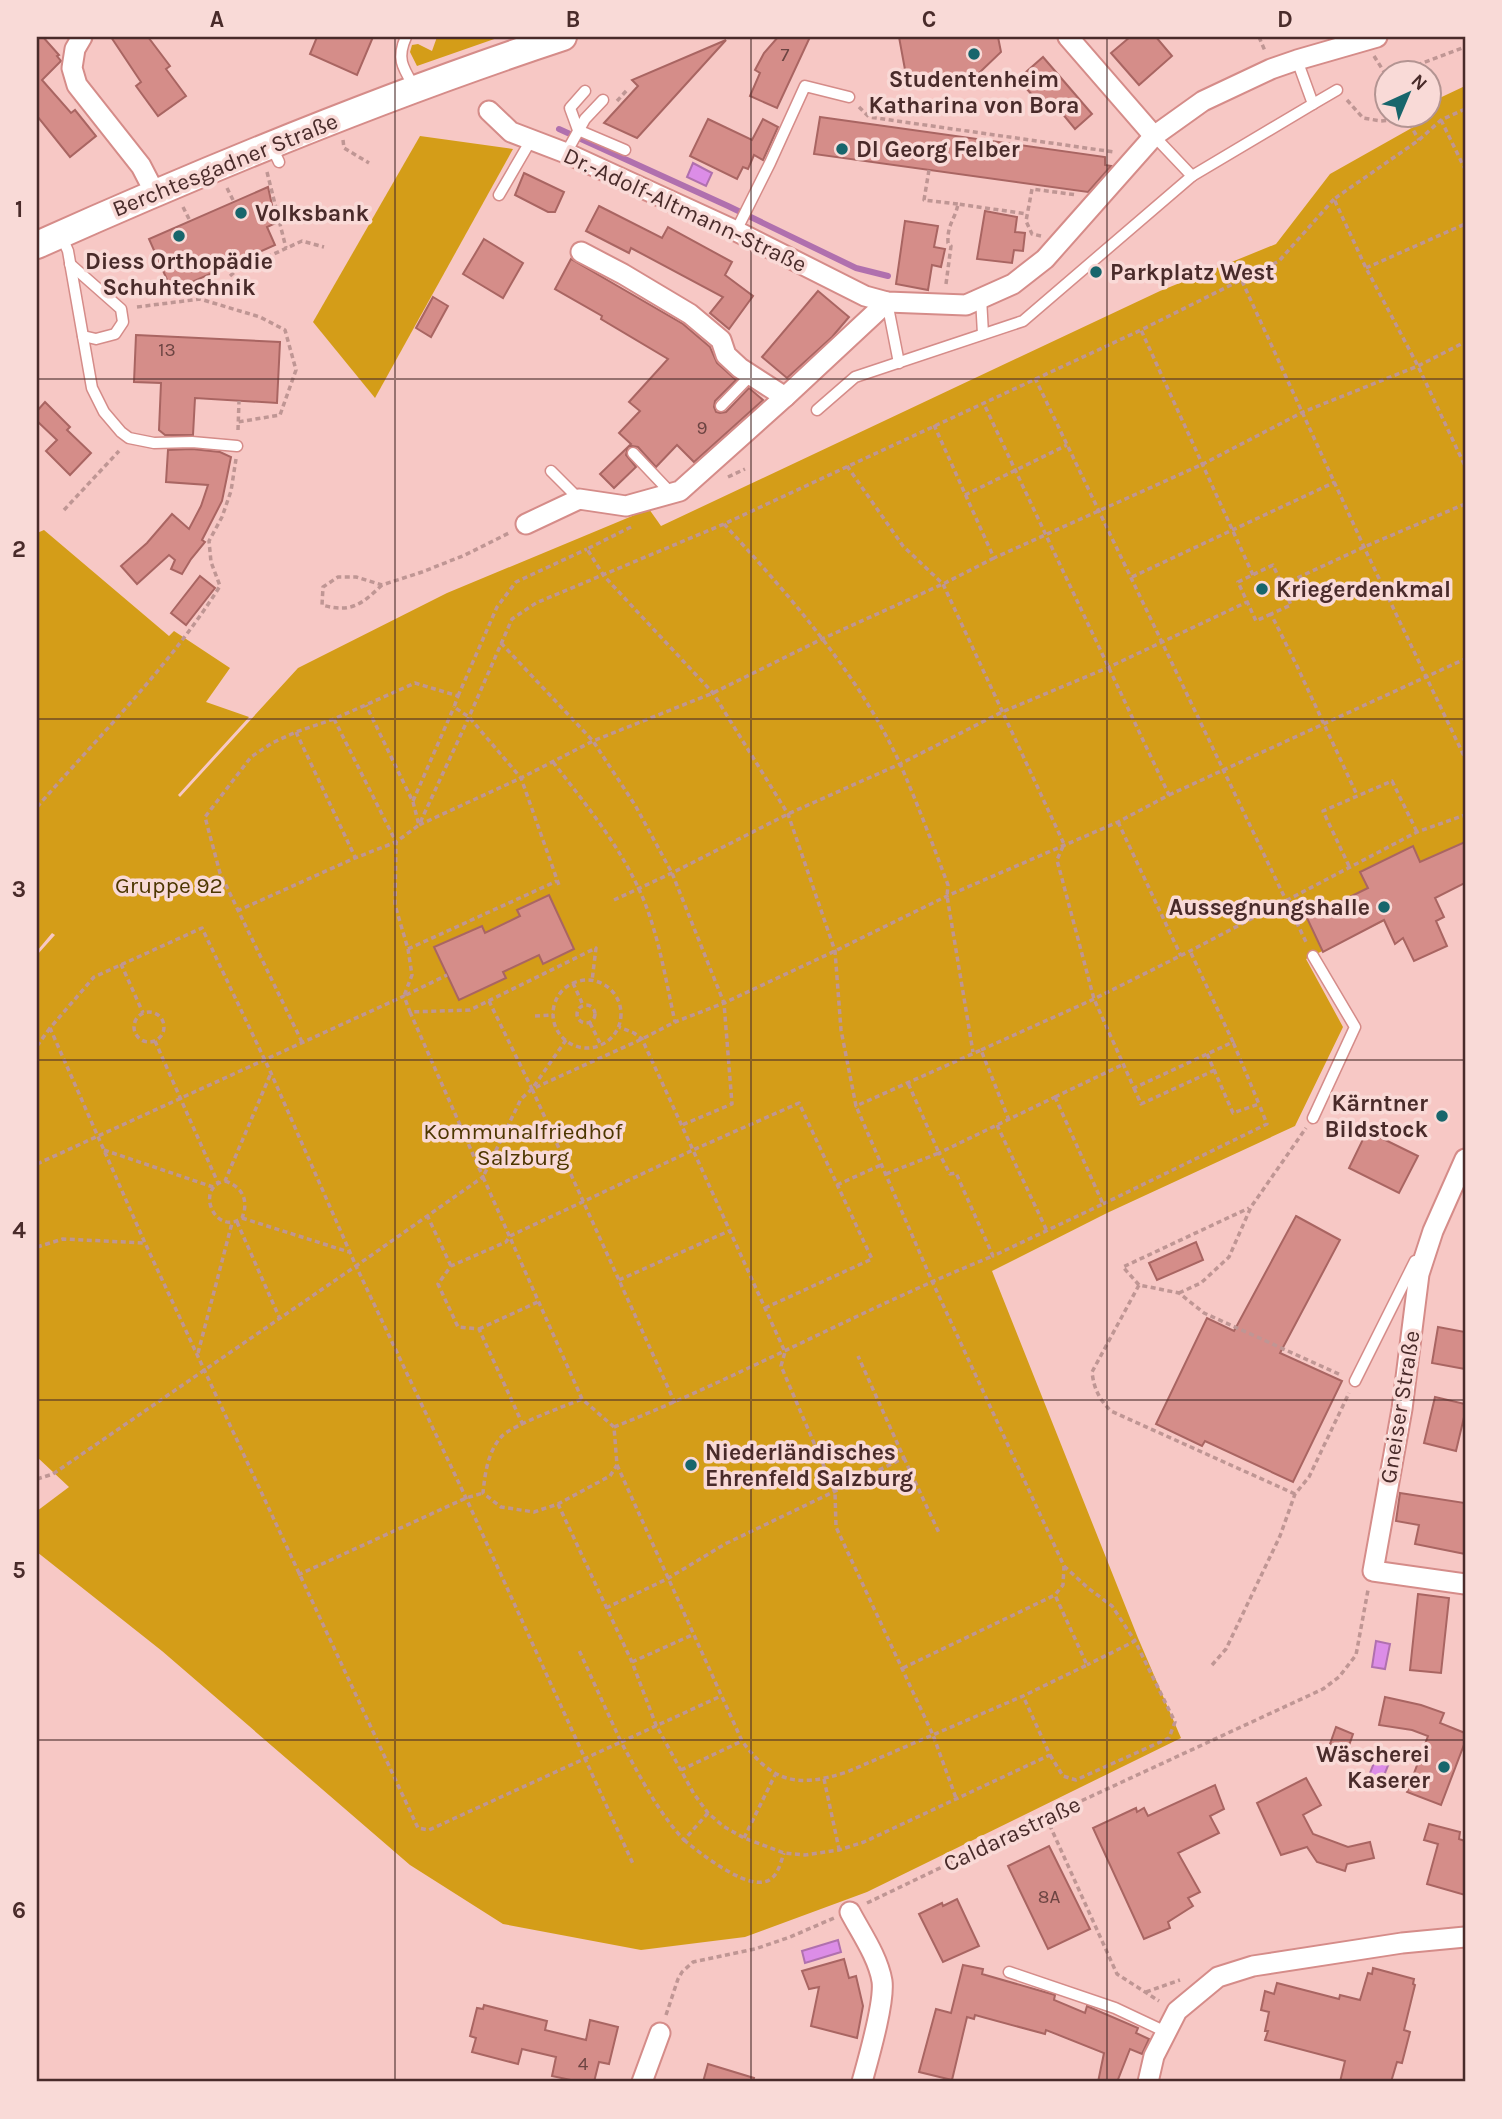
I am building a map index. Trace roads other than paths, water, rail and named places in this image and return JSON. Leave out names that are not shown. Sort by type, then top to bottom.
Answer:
[{"type":"main road","name":"Berchtesgadner Straße","points":[[37,245],[155,192],[272,157],[415,88],[563,37]]},
{"type":"street","points":[[82,37],[75,49],[72,68],[77,85],[141,166],[155,192]]},
{"type":"street","points":[[1068,37],[1154,135]]},
{"type":"street","name":"Dr.-Adolf-Altmann-Straße","points":[[489,111],[511,132],[531,140],[569,148],[738,225],[865,296],[887,302],[966,305],[1013,284],[1045,259],[1154,135],[1203,101],[1271,69],[1377,37]]},
{"type":"street","points":[[582,252],[690,314],[721,340],[726,355],[785,397]]},
{"type":"street","points":[[526,524],[579,499],[626,506],[680,491],[887,302]]},
{"type":"street","name":"Gneiser Straße","points":[[1465,1159],[1433,1231],[1419,1274],[1402,1409],[1373,1571],[1465,1584]]},
{"type":"street","points":[[850,1912],[878,1966],[882,1984],[862,2082]]},
{"type":"street","points":[[1148,2082],[1154,2056],[1177,2011],[1218,1977],[1253,1966],[1402,1943],[1465,1937]]},
{"type":"street","points":[[642,2082],[660,2033]]},
{"type":"lane","points":[[406,37],[400,59],[415,88]]},
{"type":"lane","points":[[1297,60],[1313,104]]},
{"type":"lane","points":[[738,225],[805,86],[849,97]]},
{"type":"lane","points":[[817,410],[855,377],[1023,321],[1192,176],[1337,90]]},
{"type":"lane","points":[[585,91],[570,108],[578,131],[625,150]]},
{"type":"lane","points":[[569,148],[585,119],[603,100]]},
{"type":"lane","points":[[1154,135],[1192,176]]},
{"type":"lane","points":[[499,195],[531,140]]},
{"type":"lane","points":[[61,234],[68,251],[92,388],[104,412],[129,438],[154,443],[192,442],[237,446]]},
{"type":"lane","points":[[70,263],[121,309],[123,323],[115,334],[96,339],[83,336]]},
{"type":"lane","points":[[981,298],[983,334]]},
{"type":"lane","points":[[887,302],[899,363]]},
{"type":"lane","points":[[721,406],[751,375]]},
{"type":"lane","points":[[633,453],[671,493]]},
{"type":"lane","points":[[551,471],[579,499]]},
{"type":"lane","points":[[1313,956],[1355,1027],[1313,1118]]},
{"type":"lane","points":[[1355,1381],[1450,1192]]},
{"type":"lane","points":[[1009,1972],[1115,2008],[1166,2032]]},
{"type":"waterway","points":[[559,129],[856,268],[888,276]]},
{"type":"place","name":"Studentenheim Katharina von Bora","points":[[974,54]]},
{"type":"place","name":"DI Georg Felber","points":[[842,149]]},
{"type":"place","name":"Volksbank","points":[[241,213]]},
{"type":"place","name":"Diess Orthopädie Schuhtechnik","points":[[179,236]]},
{"type":"place","name":"Parkplatz West","points":[[1096,272]]},
{"type":"place","name":"Kriegerdenkmal","points":[[1262,589]]},
{"type":"place","name":"Aussegnungshalle","points":[[1384,907]]},
{"type":"place","name":"Kärntner Bildstock","points":[[1442,1116]]},
{"type":"place","name":"Niederländisches Ehrenfeld Salzburg","points":[[691,1465]]},
{"type":"place","name":"Wäscherei Kaserer","points":[[1444,1767]]},
{"type":"park label","name":"Gruppe 92","points":[[169,885]]},
{"type":"park label","name":"Kommunalfriedhof Salzburg","points":[[523,1144]]}]
